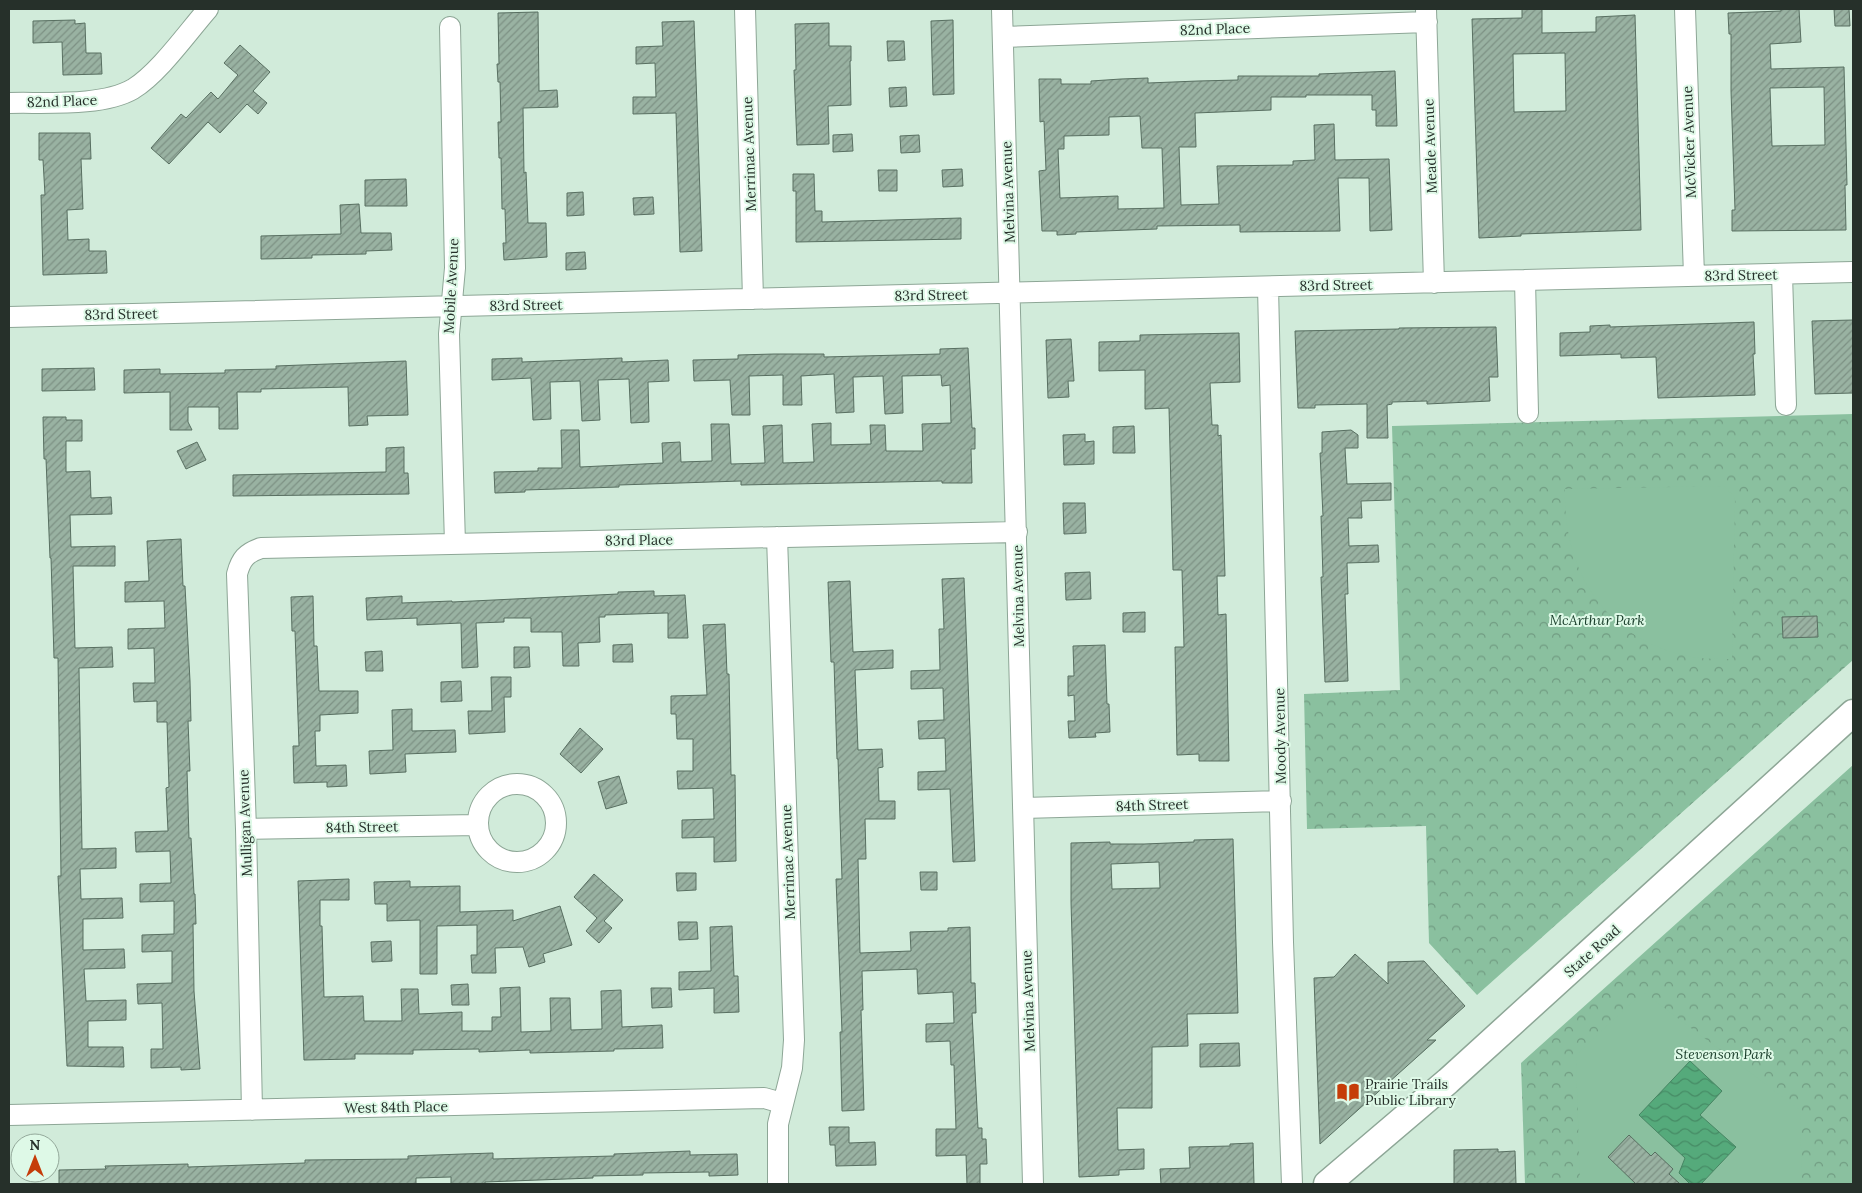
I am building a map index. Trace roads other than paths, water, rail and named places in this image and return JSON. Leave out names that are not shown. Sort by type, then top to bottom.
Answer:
[{"type":"street","name":"82nd Place","points":[[9,103],[96,101],[132,90],[149,77],[208,9]]},
{"type":"street","name":"Merrimac Avenue","points":[[745,9],[753,299]]},
{"type":"street","name":"Melvina Avenue","points":[[1002,9],[1011,293],[1022,808],[1033,1184]]},
{"type":"street","name":"McVicker Avenue","points":[[1685,9],[1694,276]]},
{"type":"street","name":"82nd Place","points":[[1003,37],[1426,15]]},
{"type":"street","name":"Meade Avenue","points":[[1426,15],[1434,282]]},
{"type":"street","name":"Mobile Avenue","points":[[450,27],[455,268],[449,334],[455,544]]},
{"type":"street","name":"83rd Street","points":[[9,317],[1853,272]]},
{"type":"street","points":[[1782,274],[1786,405]]},
{"type":"street","points":[[1525,280],[1528,413]]},
{"type":"street","name":"Moody Avenue","points":[[1268,287],[1283,942],[1292,1184]]},
{"type":"street","name":"83rd Place","points":[[260,548],[1017,532]]},
{"type":"street","name":"Merrimac Avenue","points":[[777,537],[794,1040],[792,1068],[782,1103],[777,1138],[778,1184]]},
{"type":"street","name":"Mulligan Avenue","points":[[252,1110],[246,829],[237,574],[243,558],[250,552],[260,548]]},
{"type":"street","name":"State Road","points":[[1327,1184],[1455,1074],[1853,713]]},
{"type":"street","name":"84th Street","points":[[1022,808],[1281,801]]},
{"type":"street","name":"84th Street","points":[[246,829],[477,825]]},
{"type":"street","name":"West 84th Place","points":[[9,1115],[764,1098],[782,1103]]},
{"type":"water","points":[[1690,1061],[1722,1091],[1700,1115],[1736,1147],[1701,1184],[1690,1184],[1679,1173],[1685,1158],[1639,1115]]},
{"type":"place","name":"Prairie Trails Public Library","points":[[1348,1092]]},
{"type":"park label","name":"McArthur Park","points":[[1597,620]]},
{"type":"park label","name":"Stevenson Park","points":[[1724,1054]]}]
